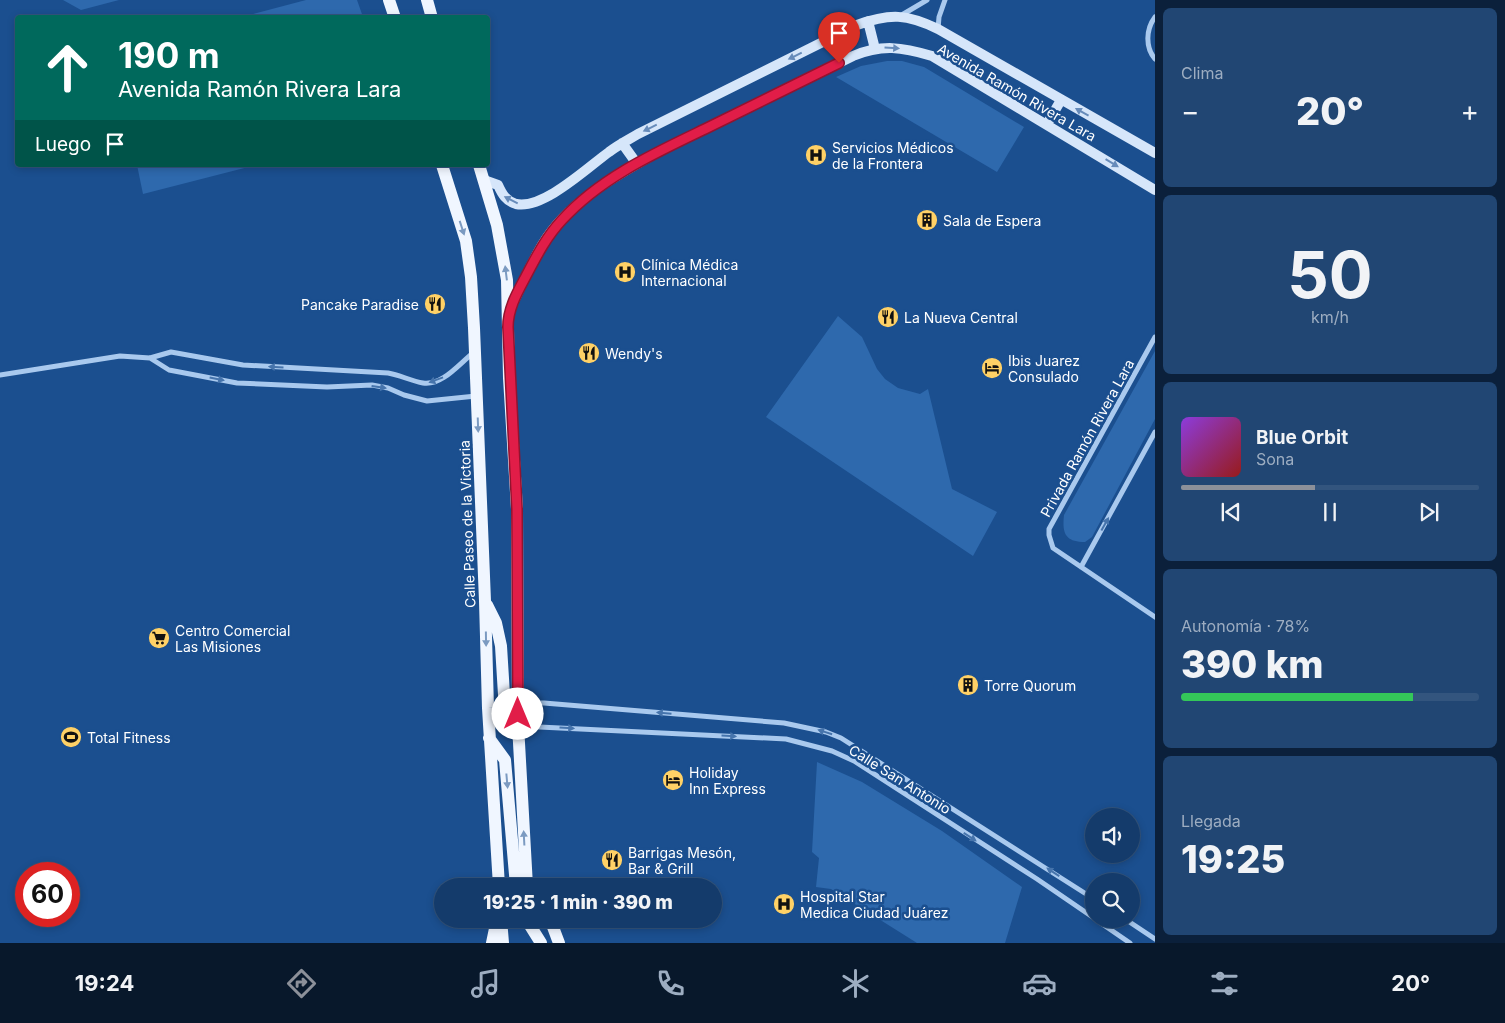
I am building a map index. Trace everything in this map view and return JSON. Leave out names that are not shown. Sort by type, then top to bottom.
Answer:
[{"type":"main road","points":[[389,0],[394,15]]},
{"type":"main road","points":[[427,0],[431,15]]},
{"type":"main road","name":"Calle Paseo de la Victoria","points":[[443,167],[466,241],[471,277],[489,738],[498,878]]},
{"type":"main road","points":[[480,167],[497,224],[507,280],[509,378],[517,509],[518,726],[526,878]]},
{"type":"main road","points":[[485,601],[496,623],[501,646],[505,711],[510,720],[518,726]]},
{"type":"main road","points":[[489,738],[505,760],[515,878]]},
{"type":"main road","points":[[525,868],[530,878]]},
{"type":"main road","points":[[492,943],[495,928]]},
{"type":"main road","points":[[502,928],[503,943]]},
{"type":"main road","points":[[529,928],[531,943]]},
{"type":"main road","points":[[532,928],[541,943]]},
{"type":"main road","points":[[553,928],[559,943]]},
{"type":"street","points":[[900,16],[927,0]]},
{"type":"street","points":[[938,28],[938,17],[945,0]]},
{"type":"street","name":"Avenida Ramón Rivera Lara","points":[[484,180],[498,185],[503,196],[516,204],[528,204],[538,201],[622,143],[857,25],[868,21],[900,16],[916,19],[938,28],[1155,153]]},
{"type":"street","points":[[1155,17],[1148,33],[1148,43],[1155,58]]},
{"type":"street","points":[[868,21],[875,49]]},
{"type":"street","name":"Avenida Ramón Rivera Lara","points":[[508,315],[542,244],[560,221],[583,200],[637,164],[853,56],[875,49],[895,48],[913,50],[932,56],[1155,190]]},
{"type":"street","points":[[1047,124],[1061,100]]},
{"type":"street","points":[[622,143],[637,164]]},
{"type":"street","name":"Privada Ramón Rivera Lara","points":[[1155,337],[1048,535],[1053,548],[1155,617]]},
{"type":"street","points":[[0,376],[120,356],[150,358],[171,352],[243,366],[388,373],[431,383],[443,378],[475,352]]},
{"type":"street","points":[[150,358],[169,370],[237,383],[327,387],[372,385],[388,388],[404,395],[427,401],[477,396]]},
{"type":"street","points":[[1081,567],[1155,432]]},
{"type":"street","name":"Calle San Antonio","points":[[518,703],[544,703],[784,723],[826,732],[841,738],[1085,893]]},
{"type":"street","name":"Calle San Antonio","points":[[518,726],[786,739],[832,751],[854,762],[1085,912]]},
{"type":"street","name":"Calle San Antonio","points":[[1108,928],[1130,943]]},
{"type":"street","points":[[1138,928],[1155,939]]},
{"type":"shaded area","points":[[63,0],[119,0],[81,10]]},
{"type":"shaded area","points":[[306,0],[357,0],[362,15],[250,15]]},
{"type":"shaded area","points":[[887,61],[902,61],[924,67],[1024,127],[997,172],[836,77],[861,66]]},
{"type":"shaded area","points":[[137,167],[248,167],[143,194]]},
{"type":"shaded area","points":[[838,316],[862,337],[877,369],[885,379],[898,388],[920,394],[928,389],[952,489],[997,512],[973,556],[766,417]]},
{"type":"shaded area","points":[[1155,351],[1155,419],[1092,537],[1085,542],[1073,540],[1064,531],[1064,515]]},
{"type":"shaded area","points":[[817,762],[862,782],[942,831],[1022,887],[1005,943],[917,943],[831,889],[816,887],[819,858],[812,852]]},
{"type":"place","name":"Servicios Médicos de la Frontera","points":[[816,155]]},
{"type":"place","name":"Sala de Espera","points":[[927,220]]},
{"type":"place","name":"Clínica Médica Internacional","points":[[625,272]]},
{"type":"place","name":"Pancake Paradise","points":[[435,304]]},
{"type":"place","name":"La Nueva Central","points":[[888,317]]},
{"type":"place","name":"Wendy's","points":[[589,353]]},
{"type":"place","name":"Ibis Juarez Consulado","points":[[992,368]]},
{"type":"place","name":"Centro Comercial Las Misiones","points":[[159,638]]},
{"type":"place","name":"Torre Quorum","points":[[968,685]]},
{"type":"place","name":"Total Fitness","points":[[71,737]]},
{"type":"place","name":"Holiday Inn Express","points":[[673,780]]},
{"type":"place","name":"Barrigas Mesón, Bar & Grill","points":[[612,860]]},
{"type":"place","name":"Hospital Star Medica Ciudad Juárez","points":[[784,904]]},
{"type":"route","points":[[518,714],[517,509],[509,378],[508,315],[542,244],[560,221],[583,200],[637,164],[839,63]]}]
